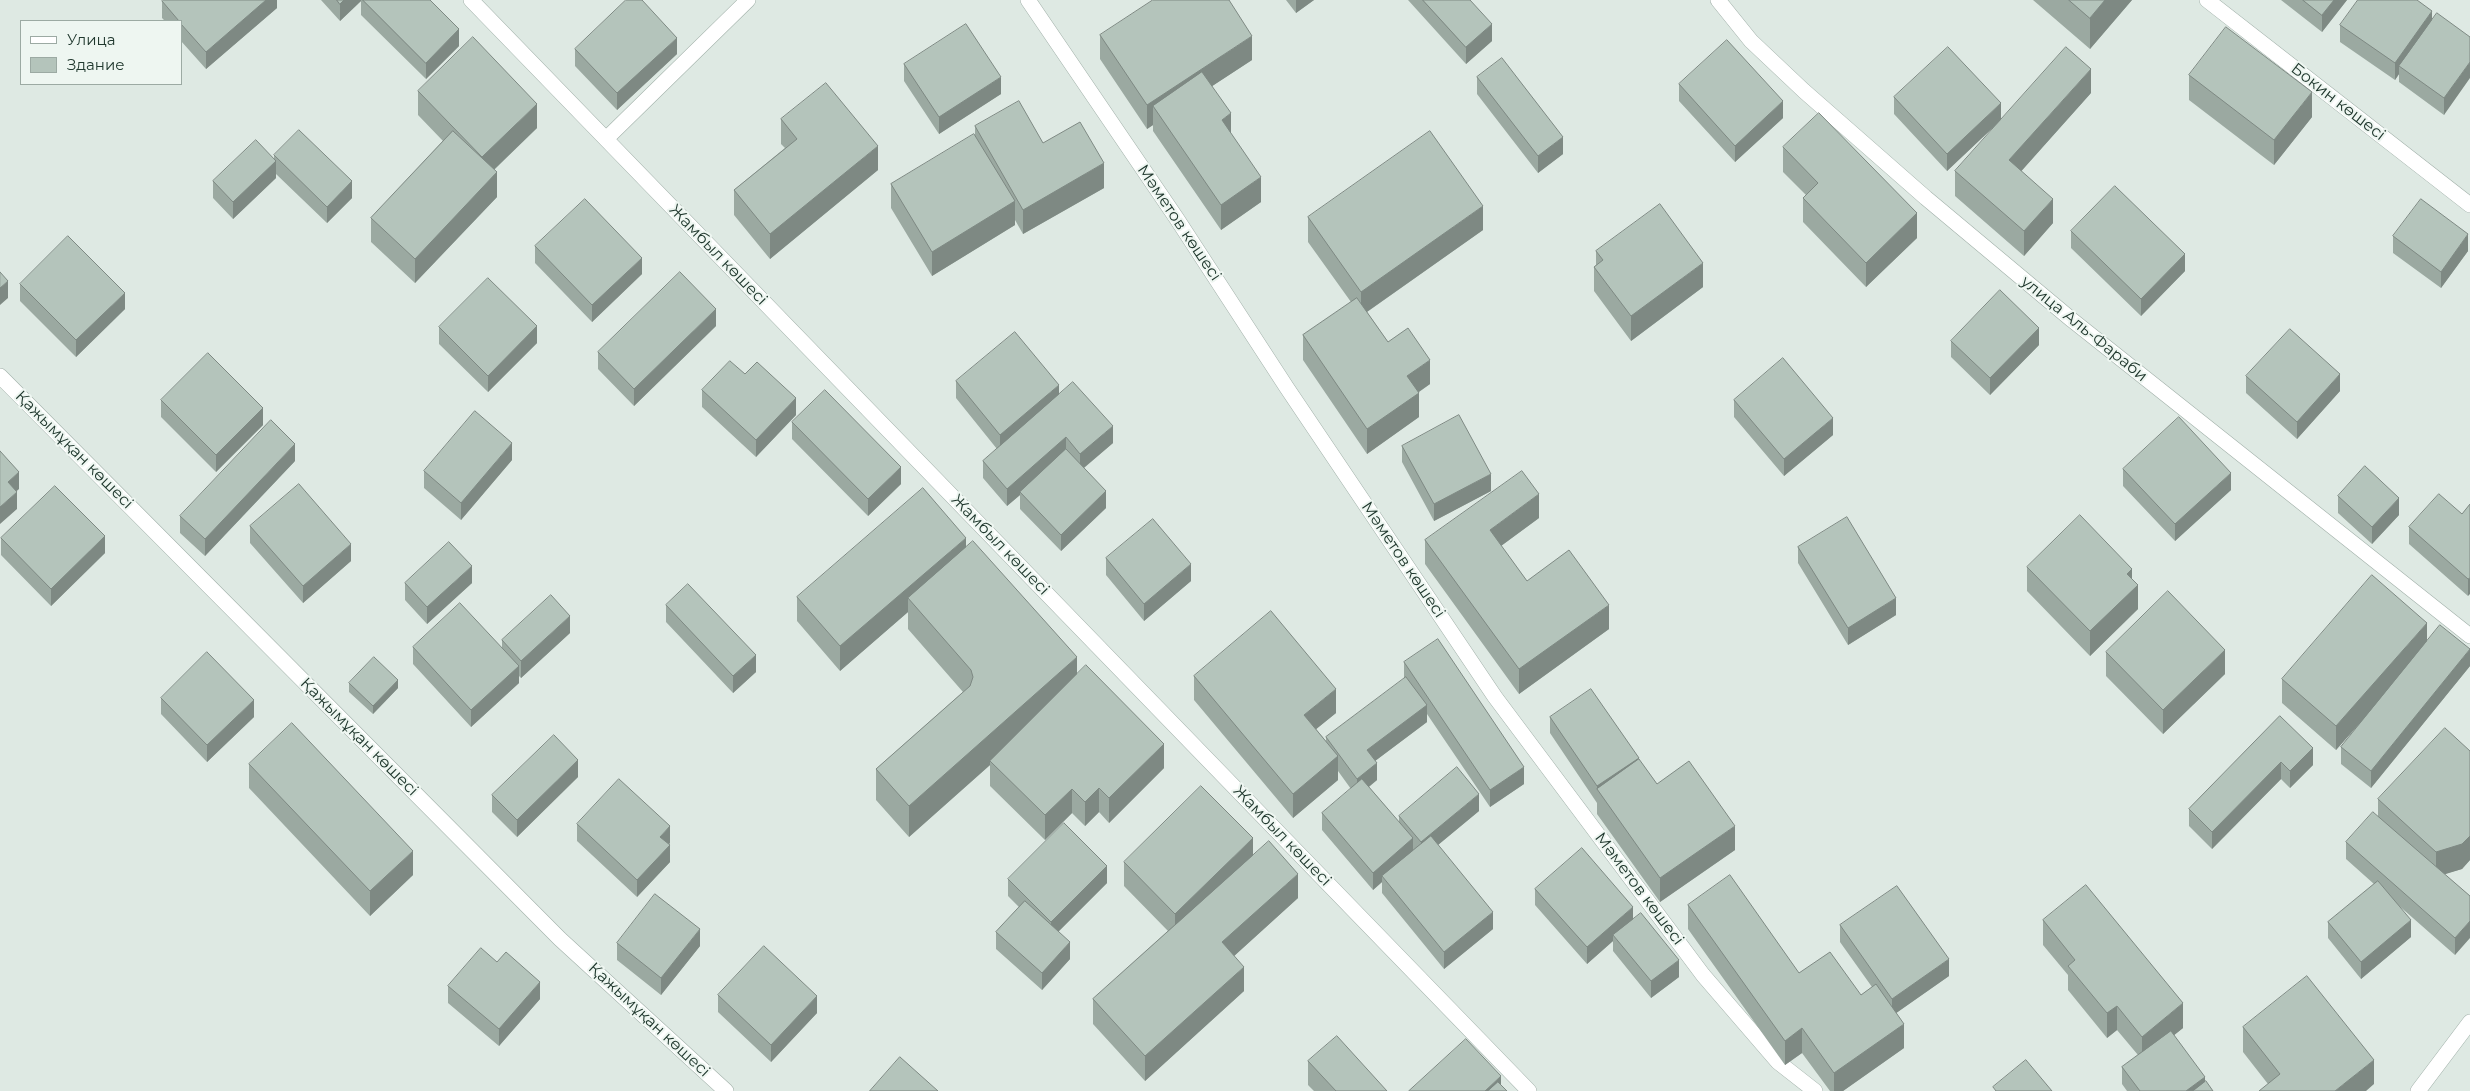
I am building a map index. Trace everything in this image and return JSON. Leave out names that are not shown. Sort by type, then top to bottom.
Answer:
[{"type":"street","name":"Жамбыл көшесі","points":[[471,0],[1529,1091]]},
{"type":"street","points":[[606,139],[748,0]]},
{"type":"street","name":"Мәметов көшесі","points":[[1028,0],[1177,219],[1287,388],[1495,696],[1703,975],[1778,1062],[1814,1091]]},
{"type":"street","name":"улица Аль-Фараби","points":[[1718,0],[1751,41],[1804,91],[1926,198],[2072,320],[2470,636]]},
{"type":"street","name":"Бокин көшесі","points":[[2207,0],[2470,205]]},
{"type":"street","name":"Қажымұқан көшесі","points":[[0,376],[560,939],[726,1091]]},
{"type":"street","points":[[2418,1091],[2470,1022]]},
{"type":"building","points":[[266,0],[206,52],[182,25],[182,20],[178,20],[162,1]]},
{"type":"building","points":[[363,0],[430,0],[459,29],[426,63]]},
{"type":"building","points":[[626,0],[642,0],[677,38],[617,93],[575,49]]},
{"type":"building","points":[[1153,0],[1229,0],[1252,36],[1147,105],[1100,35]]},
{"type":"building","points":[[1423,0],[1470,0],[1492,24],[1466,47]]},
{"type":"building","points":[[2069,0],[2105,0],[2090,18]]},
{"type":"building","points":[[2303,0],[2334,0],[2322,15]]},
{"type":"building","points":[[2358,0],[2417,0],[2432,11],[2395,63],[2340,25]]},
{"type":"building","points":[[2437,13],[2470,37],[2470,62],[2444,98],[2399,66]]},
{"type":"building","points":[[966,24],[1001,77],[939,117],[904,64]]},
{"type":"building","points":[[2226,27],[2312,92],[2274,140],[2189,75]]},
{"type":"building","points":[[473,37],[537,104],[482,157],[418,91]]},
{"type":"building","points":[[1727,40],[1783,101],[1735,146],[1679,84]]},
{"type":"building","points":[[1948,47],[2001,103],[1947,154],[1894,97]]},
{"type":"building","points":[[2066,47],[2091,69],[2009,160],[2053,199],[2024,231],[1955,171]]},
{"type":"building","points":[[1502,58],[1563,137],[1538,156],[1477,77]]},
{"type":"building","points":[[1202,72],[1231,113],[1222,120],[1261,177],[1221,205],[1153,106]]},
{"type":"building","points":[[826,83],[878,146],[770,234],[734,190],[797,139],[781,119]]},
{"type":"building","points":[[1019,101],[1043,143],[1080,122],[1104,163],[1023,210],[975,126]]},
{"type":"building","points":[[1819,113],[1917,213],[1866,263],[1803,198],[1818,183],[1783,147]]},
{"type":"building","points":[[299,130],[352,181],[327,207],[274,155]]},
{"type":"building","points":[[453,131],[497,172],[415,259],[371,218]]},
{"type":"building","points":[[1430,131],[1483,206],[1361,292],[1308,217]]},
{"type":"building","points":[[974,134],[1015,201],[932,252],[891,184]]},
{"type":"building","points":[[256,140],[276,161],[233,202],[213,181]]},
{"type":"building","points":[[2115,186],[2185,254],[2141,299],[2071,231]]},
{"type":"building","points":[[585,199],[642,258],[592,305],[535,246]]},
{"type":"building","points":[[2421,199],[2468,234],[2441,272],[2393,236]]},
{"type":"building","points":[[1660,204],[1703,263],[1631,316],[1594,267],[1603,260],[1596,251]]},
{"type":"building","points":[[68,236],[125,293],[76,340],[20,284]]},
{"type":"building","points":[[0,272],[8,281],[0,288]]},
{"type":"building","points":[[680,272],[716,309],[634,389],[598,352]]},
{"type":"building","points":[[488,278],[537,326],[488,376],[439,327]]},
{"type":"building","points":[[2000,290],[2039,328],[1990,378],[1951,341]]},
{"type":"building","points":[[1357,298],[1388,342],[1408,328],[1430,360],[1407,376],[1419,393],[1367,429],[1303,335]]},
{"type":"building","points":[[2290,329],[2340,374],[2297,422],[2246,376]]},
{"type":"building","points":[[1015,332],[1059,385],[1000,435],[956,381]]},
{"type":"building","points":[[208,353],[263,408],[216,455],[161,400]]},
{"type":"building","points":[[1783,358],[1833,418],[1784,459],[1734,400]]},
{"type":"building","points":[[730,361],[745,374],[757,362],[796,398],[756,440],[702,390]]},
{"type":"building","points":[[1073,382],[1113,426],[1080,454],[1066,437],[1007,489],[983,461]]},
{"type":"building","points":[[825,390],[901,467],[868,499],[792,422]]},
{"type":"building","points":[[475,411],[512,443],[461,503],[424,471]]},
{"type":"building","points":[[1459,415],[1491,474],[1434,504],[1402,446]]},
{"type":"building","points":[[2179,417],[2231,473],[2175,524],[2123,469]]},
{"type":"building","points":[[271,420],[295,444],[205,539],[180,516]]},
{"type":"building","points":[[1066,449],[1106,491],[1061,535],[1020,492]]},
{"type":"building","points":[[0,451],[19,472],[8,482],[17,492],[0,507]]},
{"type":"building","points":[[2365,466],[2399,498],[2372,527],[2338,496]]},
{"type":"building","points":[[1522,471],[1539,494],[1490,530],[1527,581],[1569,550],[1609,605],[1519,669],[1425,540]]},
{"type":"building","points":[[299,484],[351,544],[303,586],[250,526]]},
{"type":"building","points":[[55,486],[105,536],[51,589],[1,538]]},
{"type":"building","points":[[923,488],[966,538],[840,646],[797,597]]},
{"type":"building","points":[[2439,494],[2462,514],[2470,504],[2470,578],[2468,579],[2409,527]]},
{"type":"building","points":[[2080,515],[2132,569],[2127,574],[2138,585],[2090,631],[2027,567]]},
{"type":"building","points":[[1847,517],[1896,598],[1848,628],[1798,547]]},
{"type":"building","points":[[1153,519],[1191,564],[1144,604],[1106,558]]},
{"type":"building","points":[[973,541],[1077,657],[909,806],[876,769],[970,686],[973,677],[971,670],[908,598]]},
{"type":"building","points":[[449,542],[472,566],[427,607],[405,583]]},
{"type":"building","points":[[2372,575],[2427,623],[2336,726],[2282,679]]},
{"type":"building","points":[[688,584],[756,655],[733,676],[666,605]]},
{"type":"building","points":[[2168,591],[2225,650],[2163,710],[2106,652]]},
{"type":"building","points":[[551,595],[570,616],[521,661],[502,640]]},
{"type":"building","points":[[460,603],[519,666],[471,710],[413,647]]},
{"type":"building","points":[[1271,611],[1336,689],[1304,715],[1338,756],[1293,794],[1194,676]]},
{"type":"building","points":[[2440,625],[2470,649],[2371,771],[2341,747]]},
{"type":"building","points":[[1438,639],[1524,767],[1490,790],[1404,662]]},
{"type":"building","points":[[207,652],[254,700],[207,745],[161,698]]},
{"type":"building","points":[[374,657],[398,680],[373,706],[349,683]]},
{"type":"building","points":[[1086,665],[1164,744],[1109,798],[1099,788],[1085,802],[1072,789],[1045,815],[990,761]]},
{"type":"building","points":[[1406,677],[1427,705],[1367,750],[1377,763],[1357,779],[1326,737]]},
{"type":"building","points":[[1591,689],[1639,758],[1597,786],[1550,717]]},
{"type":"building","points":[[2280,716],[2313,748],[2290,771],[2281,762],[2212,832],[2189,809]]},
{"type":"building","points":[[292,723],[413,851],[370,891],[249,764]]},
{"type":"building","points":[[2445,728],[2470,751],[2470,836],[2462,844],[2436,852],[2378,799]]},
{"type":"building","points":[[554,735],[578,760],[517,820],[492,795]]},
{"type":"building","points":[[1639,759],[1657,784],[1689,761],[1735,826],[1660,878],[1597,789]]},
{"type":"building","points":[[1457,767],[1479,794],[1421,842],[1399,816]]},
{"type":"building","points":[[619,779],[670,826],[660,837],[670,845],[637,880],[577,824]]},
{"type":"building","points":[[1362,779],[1413,838],[1373,873],[1322,813]]},
{"type":"building","points":[[1201,786],[1253,838],[1175,914],[1124,862]]},
{"type":"building","points":[[2373,812],[2470,896],[2470,921],[2455,938],[2346,842]]},
{"type":"building","points":[[1064,823],[1107,866],[1051,922],[1008,879]]},
{"type":"building","points":[[1431,836],[1493,912],[1444,952],[1382,876]]},
{"type":"building","points":[[1269,841],[1298,874],[1222,942],[1244,967],[1145,1056],[1093,999]]},
{"type":"building","points":[[1582,848],[1633,907],[1587,947],[1535,889]]},
{"type":"building","points":[[1730,875],[1799,973],[1830,952],[1861,995],[1876,984],[1904,1024],[1834,1073],[1802,1028],[1785,1041],[1688,905]]},
{"type":"building","points":[[2378,881],[2411,920],[2361,962],[2328,922]]},
{"type":"building","points":[[2086,885],[2183,1003],[2142,1037],[2117,1006],[2107,1013],[2068,966],[2075,960],[2043,920]]},
{"type":"building","points":[[1897,886],[1949,959],[1892,999],[1840,925]]},
{"type":"building","points":[[655,894],[700,929],[661,978],[617,943]]},
{"type":"building","points":[[1025,901],[1070,942],[1042,973],[996,932]]},
{"type":"building","points":[[1641,913],[1679,960],[1651,981],[1613,935]]},
{"type":"building","points":[[764,946],[817,996],[771,1045],[718,995]]},
{"type":"building","points":[[481,948],[497,962],[506,952],[540,982],[499,1029],[448,986]]},
{"type":"building","points":[[2307,976],[2374,1060],[2335,1091],[2259,1091],[2280,1074],[2243,1027]]},
{"type":"building","points":[[2171,1031],[2205,1077],[2186,1091],[2140,1091],[2122,1067]]},
{"type":"building","points":[[1337,1036],[1387,1091],[1336,1091],[1308,1061]]},
{"type":"building","points":[[1466,1039],[1501,1076],[1485,1091],[1409,1091]]},
{"type":"building","points":[[900,1057],[938,1091],[870,1091]]},
{"type":"building","points":[[2026,1060],[2052,1091],[1996,1091],[1993,1087]]},
{"type":"building","points":[[2206,1081],[2213,1091],[2193,1091]]},
{"type":"building","points":[[1498,1082],[1507,1091],[1488,1091]]}]
